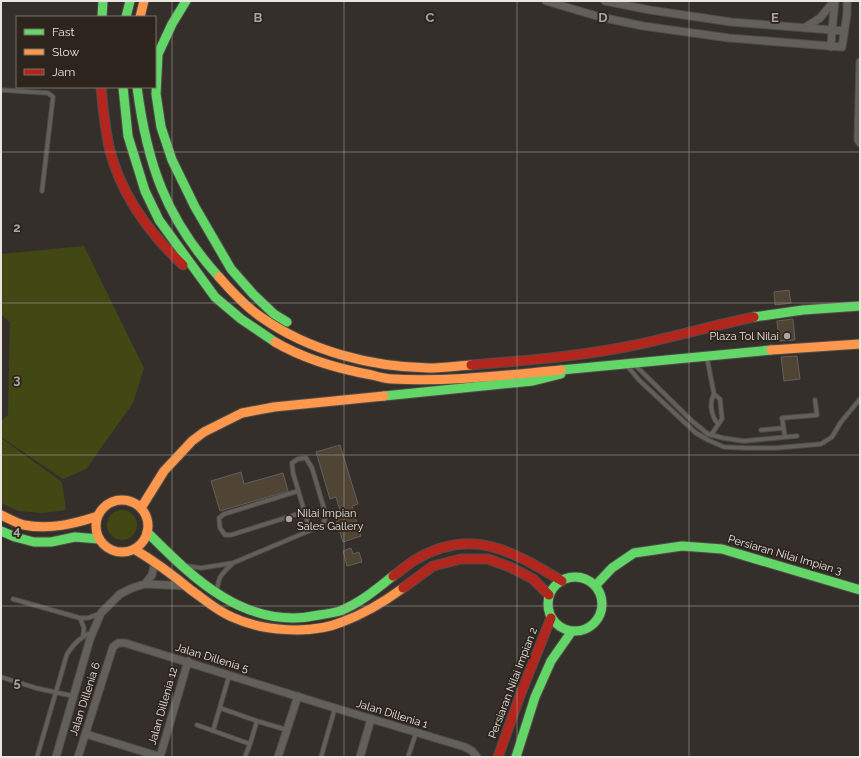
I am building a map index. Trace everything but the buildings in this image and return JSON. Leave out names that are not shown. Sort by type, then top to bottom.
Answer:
[{"type":"main road","points":[[102,16],[103,1]]},
{"type":"main road","points":[[126,16],[130,1]]},
{"type":"main road","points":[[140,16],[144,1]]},
{"type":"main road","points":[[186,1],[172,24],[158,54],[156,94],[161,127],[172,160],[195,207],[231,269],[253,294],[274,314],[298,330],[309,343]]},
{"type":"main road","points":[[101,88],[109,149],[116,173],[132,205],[162,244],[203,282]]},
{"type":"main road","points":[[123,88],[128,136],[146,191],[159,220],[203,282],[215,296],[230,310],[266,337],[285,348],[298,353],[354,372],[392,378],[454,379],[588,368],[790,348],[860,344]]},
{"type":"main road","points":[[137,88],[140,116],[156,179],[170,210],[192,246],[216,275],[243,303],[262,318],[309,343],[358,359],[431,368],[569,357],[631,346],[728,323],[786,312],[860,306]]},
{"type":"main road","points":[[141,508],[164,471],[192,441],[204,432],[242,413],[274,407],[533,382],[588,368]]},
{"type":"main road","points":[[128,500],[135,503],[141,508],[147,519],[147,532],[145,539],[134,549],[127,552],[118,552],[107,547],[99,539],[96,531],[98,516],[101,510],[113,501],[128,500]]},
{"type":"main road","points":[[1,515],[22,524],[35,526],[77,523],[98,516]]},
{"type":"main road","points":[[1,531],[15,537],[34,542],[51,542],[75,537],[99,539]]},
{"type":"main road","points":[[147,532],[180,565],[230,602],[249,611],[279,618],[307,618],[339,611],[368,596],[415,560],[442,548],[463,543],[485,545],[507,551],[562,580]]},
{"type":"main road","name":"Persiaran Nilai Impian 3","points":[[595,586],[612,568],[634,553],[682,546],[722,549],[860,590]]},
{"type":"main road","points":[[134,549],[156,562],[209,603],[231,617],[254,625],[280,629],[307,630],[342,623],[388,599],[433,566],[461,559],[488,559],[510,567],[533,579],[549,595]]},
{"type":"main road","points":[[579,578],[588,581],[595,586],[599,593],[602,601],[599,617],[588,628],[580,631],[564,629],[557,625],[548,611],[547,603],[549,595],[556,584],[562,580],[579,578]]},
{"type":"main road","name":"Persiaran Nilai Impian 2","points":[[498,757],[521,693],[552,618]]},
{"type":"main road","points":[[516,757],[535,697],[551,661],[572,631]]},
{"type":"street","points":[[546,1],[600,17],[643,26],[730,38],[831,47],[842,47],[847,1]]},
{"type":"street","points":[[605,1],[650,10],[731,22],[844,31]]},
{"type":"street","points":[[831,47],[835,1]]},
{"type":"street","points":[[804,28],[820,18],[835,1]]},
{"type":"street","points":[[860,62],[858,140],[860,143]]},
{"type":"street","points":[[145,584],[152,575],[156,562]]},
{"type":"street","points":[[56,757],[93,631],[101,613],[120,594],[132,588],[145,584],[186,586]]},
{"type":"street","name":"Jalan Dillenia 5","points":[[116,645],[125,643],[298,696]]},
{"type":"street","name":"Jalan Dillenia 6","points":[[78,757],[116,645]]},
{"type":"street","name":"Jalan Dillenia 12","points":[[160,757],[188,662]]},
{"type":"street","points":[[278,757],[298,696]]},
{"type":"street","name":"Jalan Dillenia 1","points":[[298,696],[465,747],[472,751],[477,757]]},
{"type":"street","points":[[360,757],[371,719]]},
{"type":"street","points":[[86,734],[160,757]]},
{"type":"lane","points":[[1,90],[48,93],[53,97],[42,191]]},
{"type":"lane","points":[[706,356],[714,394],[720,399],[722,419],[711,434]]},
{"type":"lane","points":[[629,363],[639,380],[696,433],[724,447],[754,448],[821,444],[832,438],[841,422],[860,399]]},
{"type":"lane","points":[[629,363],[708,434],[744,441],[798,436]]},
{"type":"lane","points":[[714,394],[711,399],[712,412],[713,419],[718,424]]},
{"type":"lane","points":[[784,437],[782,418],[817,415],[815,400]]},
{"type":"lane","points":[[762,430],[783,428]]},
{"type":"lane","points":[[180,565],[201,568],[233,563],[323,525],[326,515],[312,468],[306,458],[298,458],[292,463],[293,473],[310,530]]},
{"type":"lane","points":[[298,491],[224,514],[219,518],[220,528],[225,535],[231,535],[304,512]]},
{"type":"lane","points":[[217,593],[218,580],[233,563]]},
{"type":"lane","points":[[13,599],[80,618],[88,618],[101,613]]},
{"type":"lane","points":[[80,618],[84,628],[83,636]]},
{"type":"lane","points":[[37,757],[67,654],[83,636],[93,631]]},
{"type":"lane","points":[[213,731],[230,675]]},
{"type":"lane","points":[[1,677],[36,688],[73,696]]},
{"type":"lane","points":[[521,693],[535,697]]},
{"type":"lane","points":[[220,708],[287,730]]},
{"type":"lane","points":[[321,757],[335,708]]},
{"type":"lane","points":[[246,757],[257,721]]},
{"type":"lane","points":[[197,725],[250,744]]},
{"type":"lane","points":[[408,757],[416,733]]},
{"type":"green space","points":[[84,246],[144,368],[133,403],[86,469],[63,479],[1,437],[1,421],[8,415],[10,322],[1,315],[1,254]]},
{"type":"green space","points":[[1,438],[62,482],[66,510],[43,513],[19,511],[1,503]]},
{"type":"green space","points":[[122,510],[128,511],[136,519],[136,531],[128,539],[122,540],[116,539],[108,531],[107,525],[108,519],[116,511]]},
{"type":"traffic: fast","points":[[102,16],[103,1]]},
{"type":"traffic: fast","points":[[126,16],[130,1]]},
{"type":"traffic: fast","points":[[186,1],[172,24],[158,54],[156,94],[161,127],[172,160],[195,207],[231,269],[253,294],[274,314],[287,322]]},
{"type":"traffic: fast","points":[[123,88],[128,136],[145,191],[159,220],[215,297],[241,319],[275,342]]},
{"type":"traffic: fast","points":[[137,88],[141,115],[153,166],[162,189],[172,212],[185,234],[219,277]]},
{"type":"traffic: fast","points":[[754,317],[803,310],[860,306]]},
{"type":"traffic: fast","points":[[561,370],[771,350]]},
{"type":"traffic: fast","points":[[384,396],[533,381],[561,374]]},
{"type":"traffic: fast","points":[[1,531],[15,537],[34,542],[51,542],[75,537],[99,539]]},
{"type":"traffic: fast","points":[[147,532],[183,567],[223,597],[245,608],[268,615],[293,618],[322,615],[340,611],[361,600],[393,576]]},
{"type":"traffic: fast","points":[[595,586],[612,568],[634,553],[682,546],[722,549],[860,590]]},
{"type":"traffic: fast","points":[[575,577],[585,579],[594,585],[600,594],[602,604],[600,614],[594,623],[585,629],[575,631],[565,629],[556,623],[550,614],[548,604],[550,594],[556,585],[565,579],[575,577]]},
{"type":"traffic: fast","points":[[516,757],[535,697],[551,661],[572,631]]},
{"type":"traffic: slow","points":[[140,16],[144,1]]},
{"type":"traffic: slow","points":[[219,277],[239,298],[261,317],[299,339],[320,348],[363,360],[407,367],[434,368],[471,365]]},
{"type":"traffic: slow","points":[[275,342],[322,363],[388,379],[456,379],[561,370]]},
{"type":"traffic: slow","points":[[771,350],[860,344]]},
{"type":"traffic: slow","points":[[141,508],[164,471],[192,441],[204,432],[242,413],[274,407],[384,396]]},
{"type":"traffic: slow","points":[[117,500],[127,500],[137,504],[144,511],[148,521],[148,526],[148,531],[144,541],[137,548],[127,552],[117,552],[107,548],[100,541],[96,531],[96,521],[100,511],[107,504],[117,500]]},
{"type":"traffic: slow","points":[[1,515],[24,525],[43,527],[71,524],[98,516]]},
{"type":"traffic: slow","points":[[134,549],[163,568],[221,612],[257,626],[287,630],[316,629],[330,626],[350,619],[366,611],[403,588]]},
{"type":"traffic: jam","points":[[101,88],[108,143],[115,168],[138,213],[159,240],[183,265]]},
{"type":"traffic: jam","points":[[471,365],[602,351],[637,345],[754,317]]},
{"type":"traffic: jam","points":[[393,576],[415,560],[435,550],[455,545],[473,544],[491,546],[508,552],[526,560],[562,581]]},
{"type":"traffic: jam","points":[[403,588],[433,566],[461,559],[488,559],[510,567],[533,579],[549,595]]},
{"type":"traffic: jam","points":[[498,757],[521,693],[551,618]]},
{"type":"place","name":"Plaza Tol Nilai","points":[[787,336]]},
{"type":"place","name":"Nilai Impian Sales Gallery","points":[[289,519]]}]
